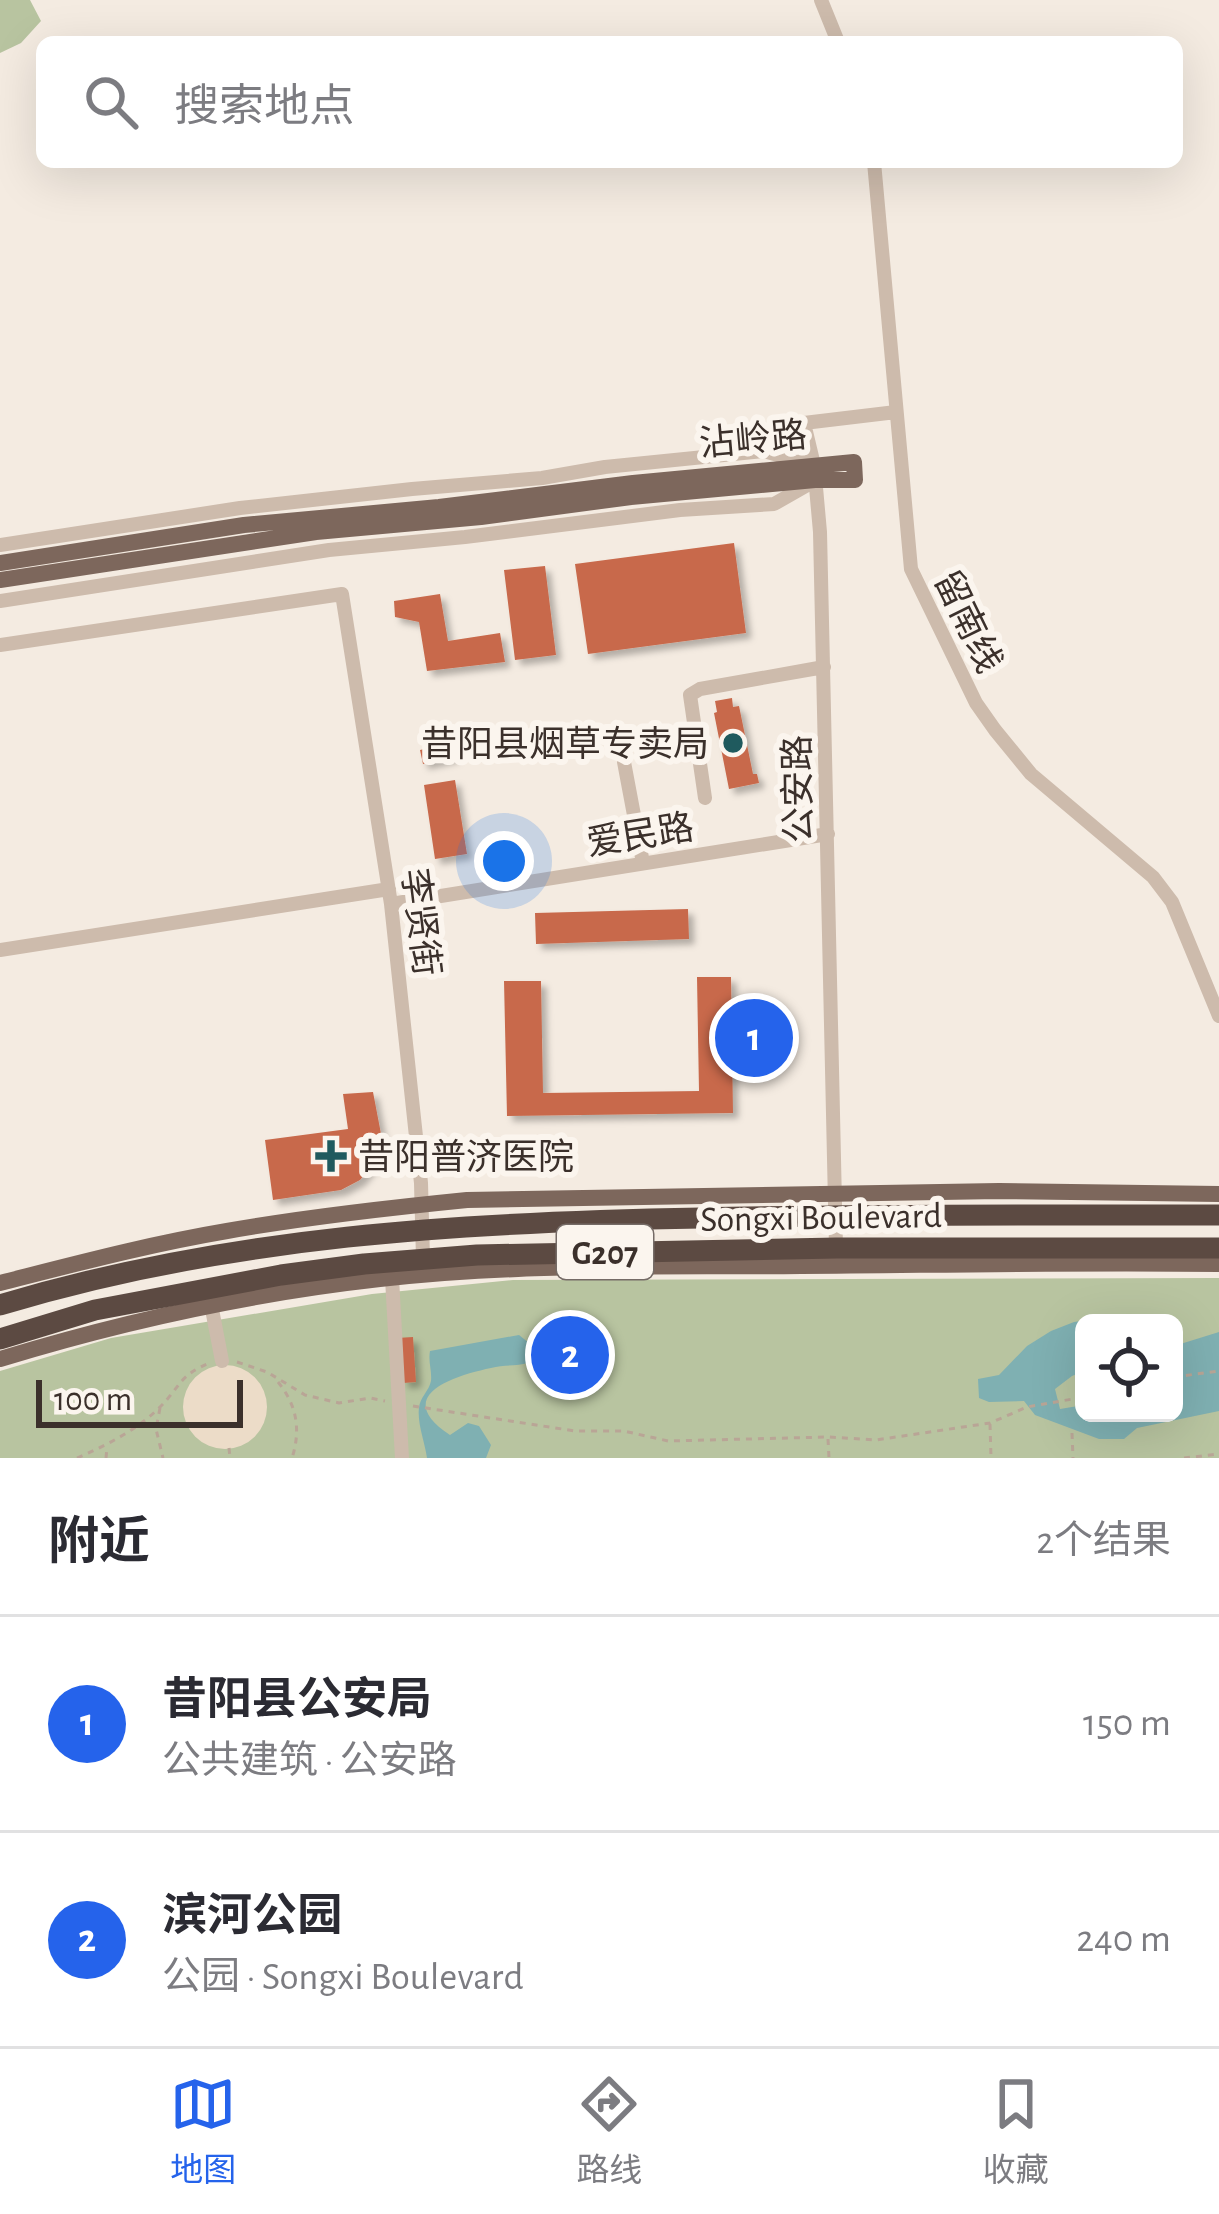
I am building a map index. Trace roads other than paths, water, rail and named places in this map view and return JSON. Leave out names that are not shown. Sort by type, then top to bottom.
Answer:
[{"type":"highway","name":"Songxi Boulevard","points":[[0,1305],[78,1283],[286,1242],[422,1229],[836,1204],[1219,1215]]},
{"type":"highway","name":"Songxi Boulevard","points":[[0,1339],[95,1310],[210,1298],[280,1275],[423,1259],[836,1248],[1219,1248]]},
{"type":"main road","name":"沾岭路","points":[[0,563],[244,525],[633,483],[814,473]]},
{"type":"main road","name":"沾岭路","points":[[0,580],[316,532],[814,473]]},
{"type":"main road","points":[[0,1283],[226,1231],[467,1200],[836,1204],[999,1191],[1219,1194]]},
{"type":"main road","points":[[0,1359],[210,1298],[392,1278],[517,1269],[1219,1264]]},
{"type":"street","points":[[821,0],[836,36]]},
{"type":"street","name":"留南线","points":[[875,168],[911,569],[976,703],[1031,774],[1153,877],[1172,902],[1219,1016]]},
{"type":"street","name":"公安路","points":[[836,1248],[820,532],[805,423],[896,412]]},
{"type":"street","points":[[0,545],[262,506],[764,451],[814,473],[774,504],[680,510],[329,550],[0,601]]},
{"type":"street","name":"李贤街","points":[[0,645],[342,594],[390,897],[422,1205],[423,1259]]},
{"type":"street","points":[[705,798],[690,695],[700,689],[824,667]]},
{"type":"street","points":[[624,762],[643,863]]},
{"type":"street","name":"爱民路","points":[[0,950],[828,834]]},
{"type":"street","points":[[392,1278],[407,1405],[402,1458]]},
{"type":"street","points":[[210,1298],[222,1360]]},
{"type":"water","points":[[1074,1322],[1075,1375],[1055,1389],[1060,1409],[1075,1406],[1075,1422],[1166,1422],[1137,1428],[1124,1439],[1099,1439],[1035,1415],[1024,1401],[979,1398],[978,1379],[999,1375],[1027,1346]]},
{"type":"water","points":[[1219,1332],[1219,1411],[1183,1418],[1183,1343]]},
{"type":"water","points":[[519,1335],[529,1343],[530,1362],[460,1376],[427,1399],[433,1421],[450,1435],[468,1423],[479,1426],[491,1445],[486,1458],[427,1458],[419,1414],[431,1381],[430,1351]]},
{"type":"place","name":"昔阳县烟草专卖局","points":[[733,743]]},
{"type":"place","name":"昔阳县公安局","points":[[754,1038]]},
{"type":"place","name":"昔阳普济医院","points":[[331,1156]]},
{"type":"place","name":"滨河公园","points":[[570,1355]]}]
